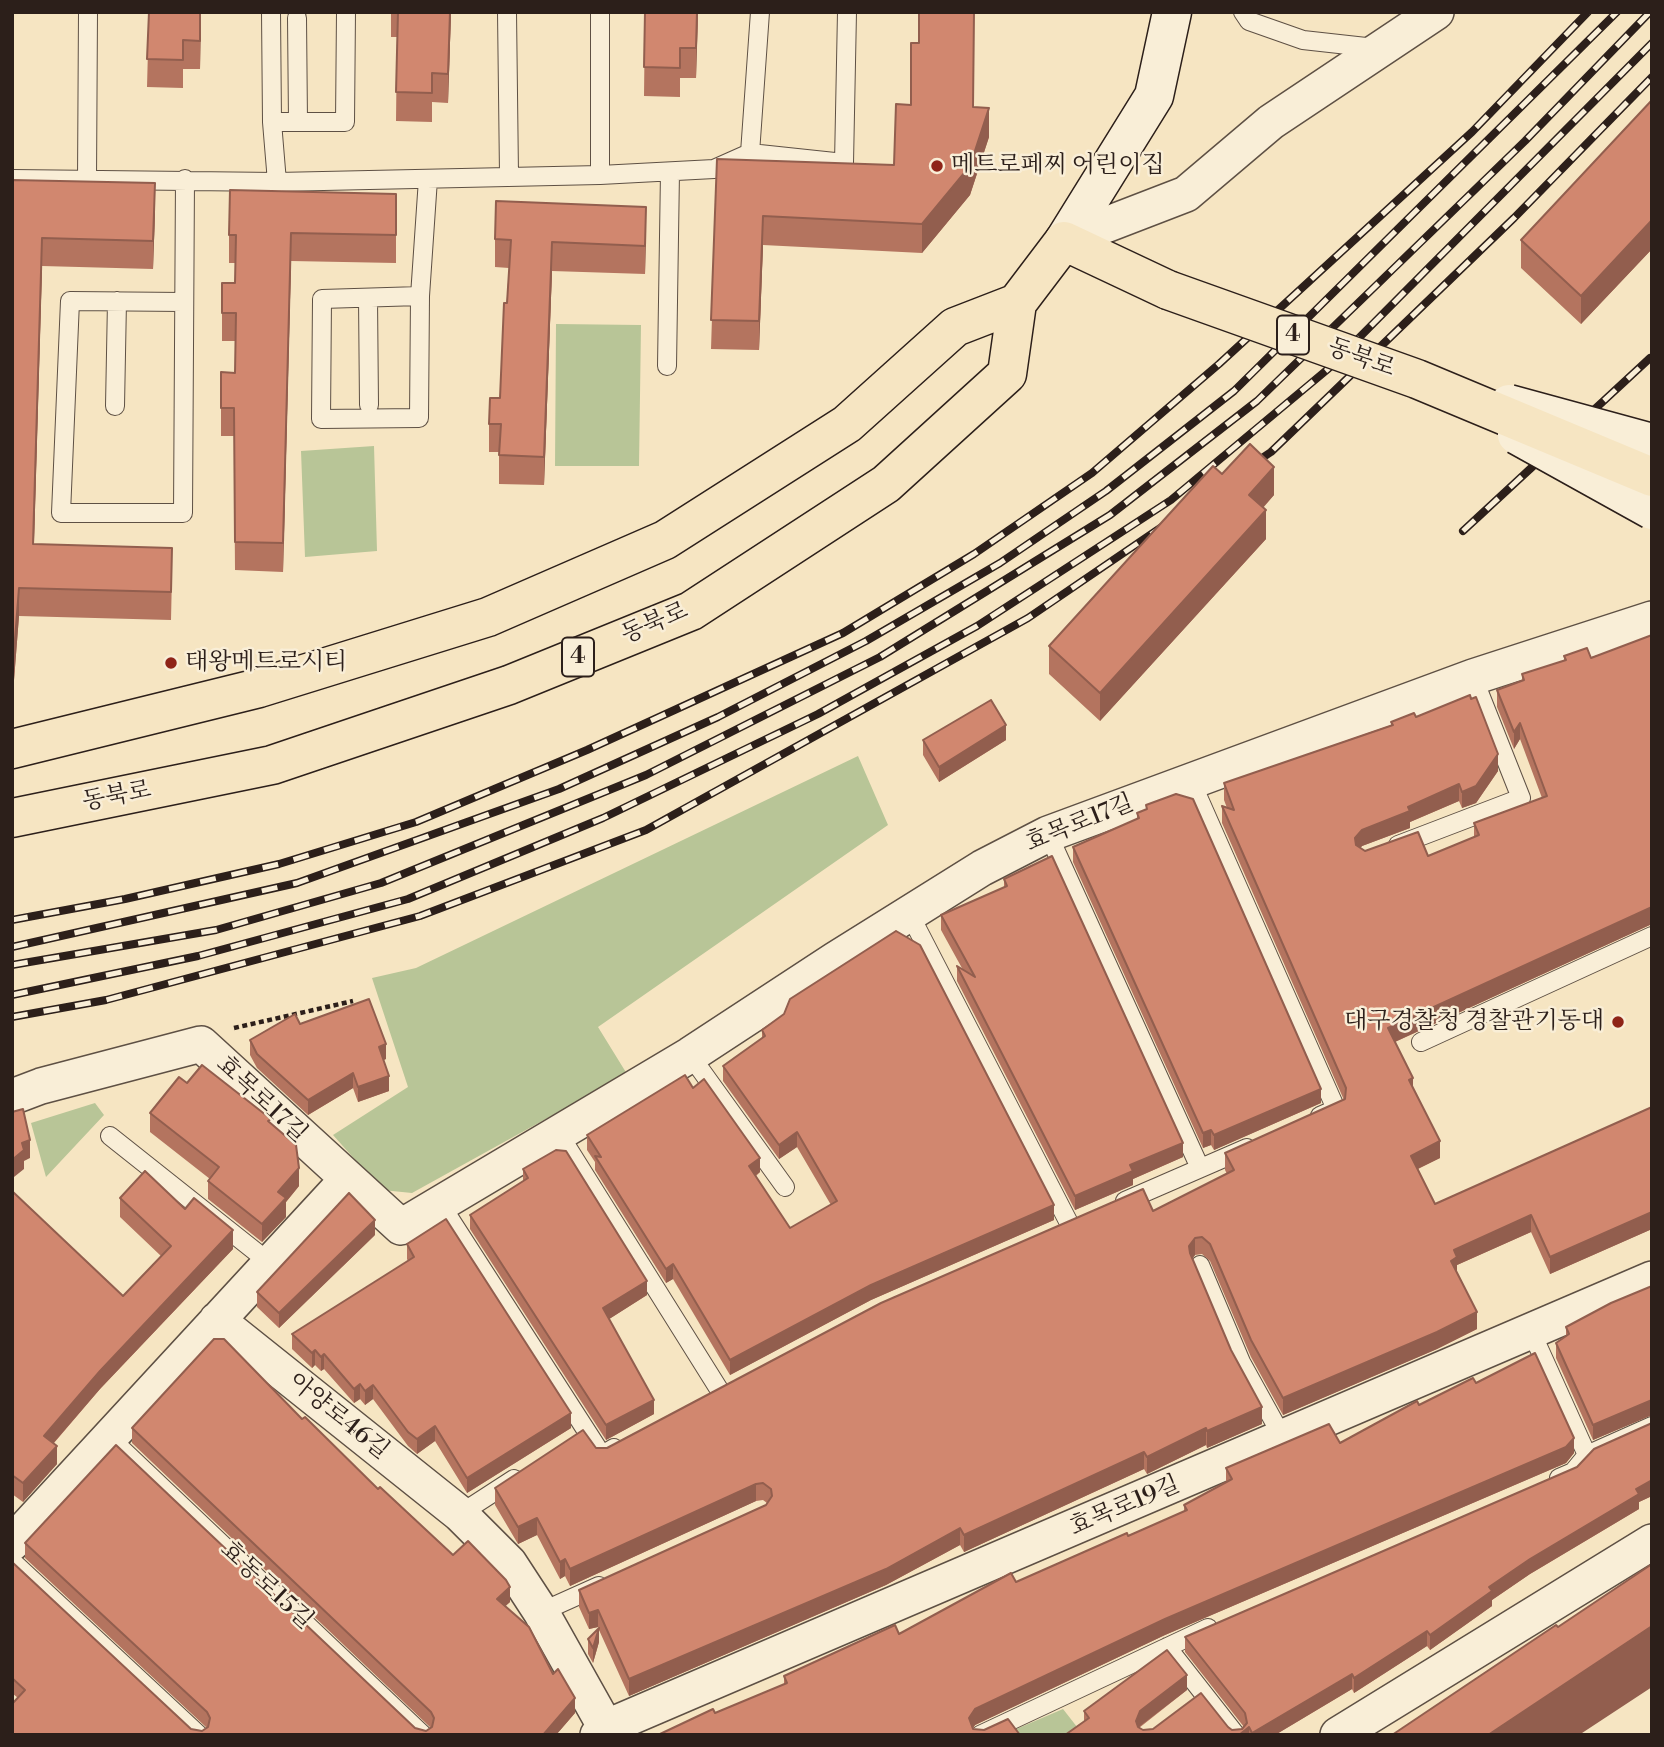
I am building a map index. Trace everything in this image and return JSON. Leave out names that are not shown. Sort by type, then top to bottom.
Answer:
[{"type":"main road","points":[[1064,241],[1154,96],[1172,12]]},
{"type":"main road","name":"동북로","points":[[12,818],[272,765],[509,685],[691,611],[886,484],[1007,374],[1017,303],[1064,241],[1168,290],[1417,379],[1652,477]]},
{"type":"main road","points":[[12,749],[259,688],[488,617],[665,540],[847,424],[955,327],[1017,303]]},
{"type":"main road","points":[[1417,379],[1652,443]]},
{"type":"main road","points":[[1417,379],[1652,510]]},
{"type":"street","points":[[1064,241],[1186,194],[1271,122],[1436,12]]},
{"type":"street","name":"효목로17길","points":[[12,1097],[41,1086],[201,1044],[401,1227],[690,1055],[982,868],[1048,834],[1473,677],[1652,619]]},
{"type":"street","points":[[18,1525],[109,1437],[348,1180]]},
{"type":"street","name":"효목로19길","points":[[605,1733],[1652,1279]]},
{"type":"street","name":"아양로46길","points":[[217,1320],[460,1514],[509,1563],[541,1612],[605,1733]]},
{"type":"street","points":[[1338,1735],[1652,1542]]},
{"type":"lane","points":[[87,179],[88,12]]},
{"type":"lane","points":[[271,12],[272,122],[278,182]]},
{"type":"lane","points":[[272,122],[345,122],[346,12]]},
{"type":"lane","points":[[507,12],[509,175]]},
{"type":"lane","points":[[600,12],[600,175]]},
{"type":"lane","points":[[750,153],[760,12]]},
{"type":"lane","points":[[12,179],[278,182],[600,175],[714,169],[750,153],[844,163],[847,12]]},
{"type":"lane","points":[[1243,12],[1249,21],[1303,40],[1382,49]]},
{"type":"lane","points":[[297,18],[298,122]]},
{"type":"lane","points":[[667,366],[670,172]]},
{"type":"lane","points":[[184,302],[70,301],[61,513],[183,513],[185,179]]},
{"type":"lane","points":[[420,296],[322,299],[321,419],[419,418],[420,296],[428,179]]},
{"type":"lane","points":[[368,298],[369,405]]},
{"type":"lane","points":[[115,406],[117,301]]},
{"type":"lane","points":[[1379,852],[1521,798],[1473,677]]},
{"type":"lane","points":[[1191,781],[1336,1109],[1299,1125]]},
{"type":"lane","points":[[1048,834],[1200,1168]]},
{"type":"lane","points":[[909,913],[1070,1225]]},
{"type":"lane","points":[[1421,1042],[1652,936]]},
{"type":"lane","points":[[690,1055],[785,1187]]},
{"type":"lane","points":[[559,1134],[720,1391]]},
{"type":"lane","points":[[110,1136],[270,1263]]},
{"type":"lane","points":[[1105,1210],[1262,1141]]},
{"type":"lane","points":[[441,1205],[582,1435],[602,1455],[626,1442]]},
{"type":"lane","points":[[1200,1265],[1241,1363],[1283,1438]]},
{"type":"lane","points":[[1531,1331],[1587,1455]]},
{"type":"lane","points":[[1548,1483],[1573,1472],[1587,1455],[1652,1426]]},
{"type":"lane","name":"효동로15길","points":[[109,1437],[423,1735]]},
{"type":"lane","points":[[460,1514],[529,1469]]},
{"type":"lane","points":[[12,1561],[199,1735]]},
{"type":"lane","points":[[541,1612],[614,1579]]},
{"type":"lane","points":[[980,1735],[1220,1623]]},
{"type":"lane","points":[[1167,1647],[1196,1697],[1236,1735]]},
{"type":"path","points":[[201,1044],[226,1030],[353,1001]]},
{"type":"green space","points":[[556,324],[641,325],[639,466],[555,466]]},
{"type":"green space","points":[[374,446],[377,551],[305,557],[301,451]]},
{"type":"green space","points":[[858,756],[888,825],[598,1027],[627,1074],[412,1193],[382,1190],[333,1135],[408,1087],[372,978],[416,968]]},
{"type":"green space","points":[[95,1103],[104,1115],[46,1177],[31,1123]]},
{"type":"green space","points":[[1063,1709],[1081,1732],[1077,1735],[1017,1735],[1014,1730]]},
{"type":"building","points":[[149,12],[200,12],[200,41],[183,40],[183,60],[147,59]]},
{"type":"building","points":[[398,12],[450,12],[448,74],[432,73],[432,93],[396,92]]},
{"type":"building","points":[[645,12],[697,12],[696,48],[680,48],[680,68],[644,67]]},
{"type":"building","points":[[919,12],[974,12],[973,107],[989,108],[970,166],[922,224],[763,216],[759,321],[711,320],[717,159],[894,165],[896,104],[911,105],[911,43],[919,43]]},
{"type":"building","points":[[1652,100],[1652,220],[1581,296],[1521,240]]},
{"type":"building","points":[[12,180],[155,183],[153,241],[42,238],[33,544],[172,548],[171,592],[19,588],[14,652],[12,652]]},
{"type":"building","points":[[230,190],[396,194],[396,235],[291,233],[283,543],[235,542],[234,408],[221,408],[221,372],[235,373],[236,313],[222,313],[222,283],[235,283],[236,235],[229,235]]},
{"type":"building","points":[[496,201],[646,207],[645,246],[552,242],[544,457],[499,455],[501,424],[489,424],[490,398],[500,398],[504,303],[507,303],[511,240],[495,239]]},
{"type":"building","points":[[1250,444],[1274,467],[1249,495],[1266,510],[1100,693],[1049,646],[1213,466],[1222,474]]},
{"type":"building","points":[[1652,635],[1652,907],[1388,1028],[1413,1078],[1409,1080],[1440,1141],[1411,1156],[1435,1204],[1652,1107],[1652,1212],[1550,1257],[1531,1215],[1454,1250],[1457,1257],[1451,1261],[1477,1312],[1283,1398],[1251,1340],[1210,1244],[1202,1237],[1195,1238],[1189,1246],[1190,1253],[1231,1350],[1262,1407],[1207,1431],[1206,1428],[1147,1457],[1144,1452],[964,1535],[960,1528],[886,1569],[629,1679],[598,1610],[589,1613],[579,1590],[766,1505],[772,1496],[771,1489],[763,1483],[756,1484],[570,1569],[565,1559],[560,1562],[537,1518],[518,1527],[495,1488],[583,1430],[596,1448],[607,1448],[881,1303],[1143,1189],[1153,1211],[1234,1170],[1225,1153],[1345,1099],[1346,1088],[1222,806],[1234,810],[1224,783],[1393,725],[1391,722],[1414,713],[1416,717],[1470,695],[1471,699],[1476,697],[1498,754],[1476,786],[1462,792],[1459,784],[1408,807],[1410,811],[1362,830],[1355,838],[1356,845],[1365,851],[1418,832],[1428,856],[1479,835],[1474,823],[1547,796],[1520,723],[1514,732],[1497,690],[1524,680],[1522,674],[1566,660],[1564,656],[1587,648],[1591,658]]},
{"type":"building","points":[[991,700],[1006,725],[939,767],[923,740]]},
{"type":"building","points":[[1176,794],[1193,799],[1321,1089],[1214,1135],[1211,1130],[1203,1133],[1073,847],[1139,818],[1137,813],[1147,809],[1146,805]]},
{"type":"building","points":[[1052,856],[1183,1143],[1130,1165],[1133,1171],[1075,1196],[957,966],[975,977],[941,915],[1007,886],[1004,879]]},
{"type":"building","points":[[896,931],[920,945],[1054,1205],[871,1285],[730,1360],[673,1264],[666,1269],[595,1156],[601,1157],[587,1135],[685,1075],[693,1088],[704,1079],[760,1158],[749,1166],[790,1228],[837,1201],[797,1132],[779,1145],[723,1066],[765,1036],[762,1030],[784,1014],[790,999]]},
{"type":"building","points":[[369,999],[386,1044],[379,1047],[389,1076],[358,1087],[353,1073],[308,1100],[257,1054],[250,1040],[295,1014],[300,1024]]},
{"type":"building","points":[[202,1065],[271,1119],[268,1121],[296,1145],[299,1168],[278,1192],[286,1198],[262,1224],[208,1181],[219,1167],[150,1113],[179,1077],[187,1083]]},
{"type":"building","points":[[23,1109],[30,1140],[22,1143],[24,1150],[12,1160],[12,1112]]},
{"type":"building","points":[[556,1150],[566,1151],[647,1281],[603,1308],[654,1400],[606,1425],[470,1215],[528,1178],[523,1169]]},
{"type":"building","points":[[145,1171],[185,1209],[194,1198],[233,1230],[100,1371],[44,1436],[57,1446],[23,1483],[12,1475],[12,1191],[123,1296],[171,1246],[120,1198]]},
{"type":"building","points":[[349,1193],[375,1220],[279,1313],[257,1292]]},
{"type":"building","points":[[446,1219],[571,1413],[467,1478],[435,1426],[417,1439],[408,1432],[373,1385],[365,1391],[360,1384],[354,1389],[324,1354],[321,1357],[315,1350],[312,1353],[292,1334],[414,1257],[407,1244]]},
{"type":"building","points":[[1652,1286],[1652,1400],[1593,1425],[1556,1343],[1569,1334],[1566,1327],[1611,1303]]},
{"type":"building","points":[[214,1339],[224,1339],[302,1419],[305,1417],[378,1489],[380,1487],[453,1555],[468,1541],[506,1580],[510,1587],[497,1599],[529,1627],[553,1674],[558,1669],[575,1698],[543,1735],[12,1735],[12,1704],[25,1690],[12,1678],[12,1562],[191,1729],[202,1731],[208,1727],[210,1718],[207,1712],[25,1543],[116,1445],[415,1728],[426,1731],[432,1727],[434,1718],[431,1712],[132,1428]]},
{"type":"building","points":[[1535,1353],[1574,1438],[1566,1447],[1165,1619],[975,1709],[969,1718],[973,1729],[984,1730],[1008,1719],[1020,1735],[660,1734],[713,1709],[715,1713],[787,1683],[784,1676],[895,1625],[899,1634],[1011,1573],[1016,1582],[1187,1510],[1184,1505],[1232,1479],[1226,1468],[1329,1424],[1340,1443],[1417,1401],[1419,1405],[1473,1378],[1476,1383]]},
{"type":"building","points":[[1652,1423],[1652,1480],[1636,1489],[1639,1494],[1530,1559],[1489,1587],[1492,1591],[1430,1635],[1427,1631],[1354,1678],[1352,1674],[1252,1733],[1249,1727],[1239,1735],[1065,1735],[1089,1718],[1084,1711],[1167,1650],[1187,1675],[1140,1711],[1136,1721],[1138,1727],[1143,1730],[1153,1729],[1201,1693],[1228,1727],[1232,1730],[1242,1729],[1247,1723],[1245,1713],[1185,1637],[1577,1467],[1594,1449]]},
{"type":"building","points":[[1652,1564],[1652,1626],[1488,1735],[1392,1735],[1556,1625],[1558,1627]]},
{"type":"building","points":[[599,1628],[593,1648],[588,1639]]},
{"type":"railway","points":[[12,920],[125,899],[279,864],[416,822],[587,750],[843,633],[974,554],[1092,473],[1219,364],[1472,132],[1588,12]]},
{"type":"railway","points":[[12,947],[297,883],[559,789],[718,717],[866,641],[1000,563],[1106,491],[1234,391],[1617,12]]},
{"type":"railway","points":[[12,965],[216,930],[381,883],[646,775],[880,657],[1110,515],[1257,401],[1525,141],[1650,12]]},
{"type":"railway","points":[[12,995],[198,956],[408,899],[603,818],[818,714],[977,626],[1171,500],[1328,369],[1652,43]]},
{"type":"railway","points":[[1247,468],[1271,452],[1514,218],[1652,77]]},
{"type":"railway","points":[[1463,531],[1650,358]]},
{"type":"railway","points":[[12,1017],[106,1000],[420,916],[646,830],[1028,618],[1166,524]]},
{"type":"place","name":"메트로페찌 어린이집","points":[[937,166]]},
{"type":"place","name":"태왕메트로시티","points":[[171,663]]},
{"type":"place","name":"대구경찰청 경찰관기동대","points":[[1618,1022]]}]
